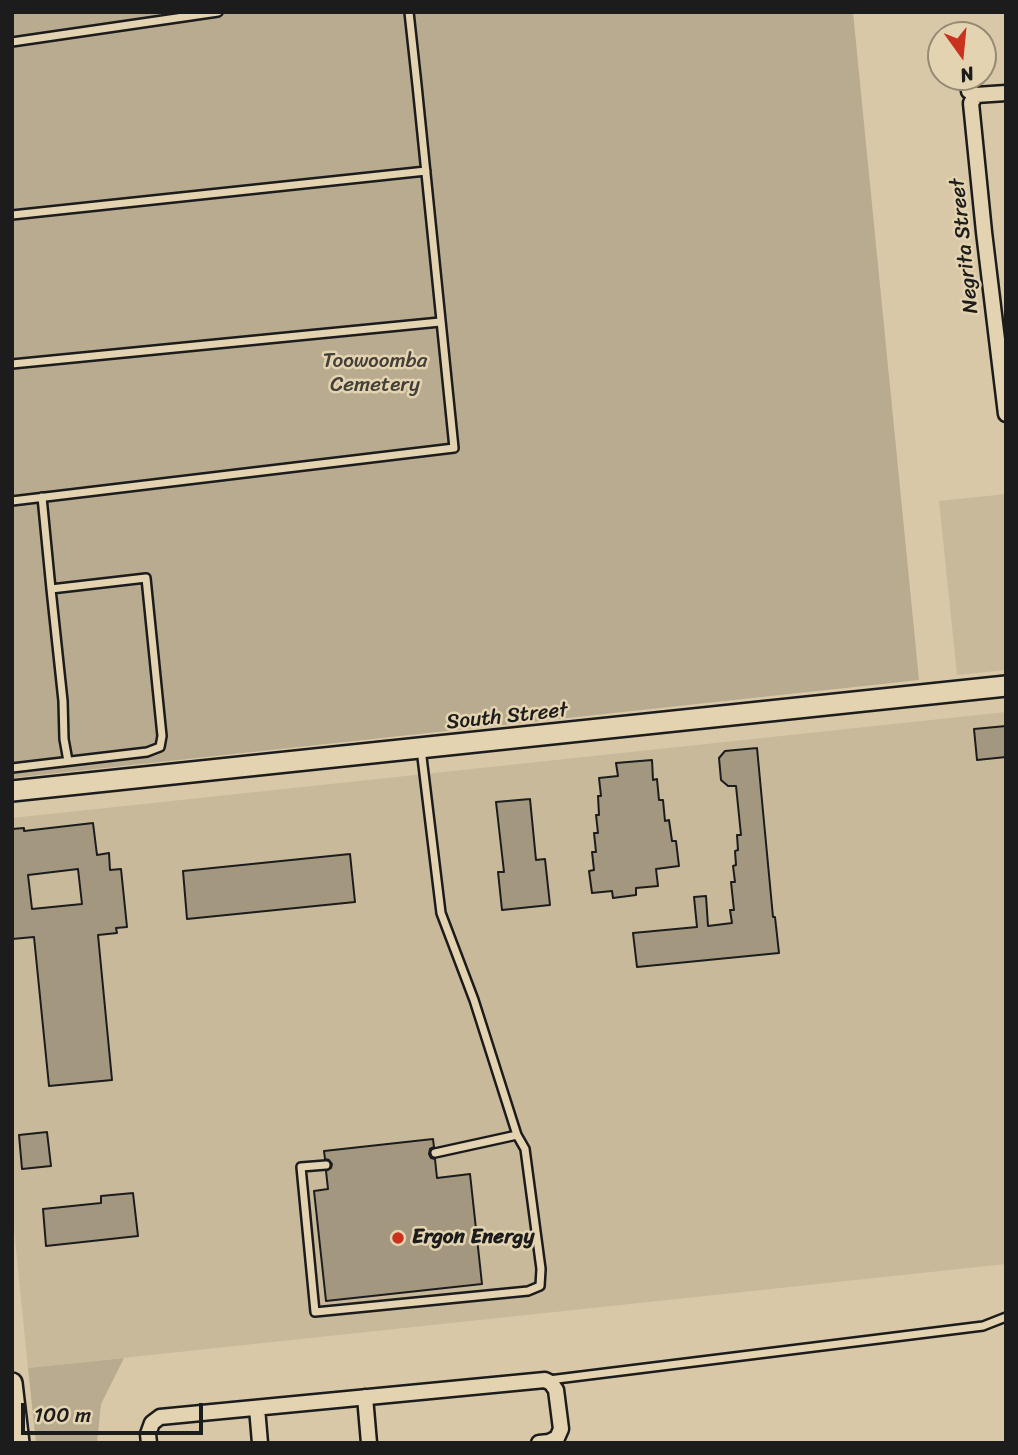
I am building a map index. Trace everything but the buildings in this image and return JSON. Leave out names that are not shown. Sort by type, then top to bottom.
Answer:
[{"type":"street","name":"Negrita Street","points":[[970,91],[976,95],[971,103],[1006,411]]},
{"type":"street","points":[[976,95],[1006,93]]},
{"type":"street","name":"South Street","points":[[12,791],[1006,686]]},
{"type":"street","points":[[149,1443],[148,1434],[152,1423],[160,1417],[545,1380],[556,1390],[561,1429],[557,1437],[549,1442],[539,1443]]},
{"type":"street","points":[[12,1385],[19,1443]]},
{"type":"street","points":[[365,1398],[369,1443]]},
{"type":"street","points":[[257,1408],[260,1443]]},
{"type":"lane","points":[[12,42],[218,12]]},
{"type":"lane","points":[[12,501],[454,448],[409,12]]},
{"type":"lane","points":[[12,215],[426,171]]},
{"type":"lane","points":[[12,364],[440,322]]},
{"type":"lane","points":[[42,497],[68,761]]},
{"type":"lane","points":[[12,768],[147,752],[160,747],[161,723],[146,578],[51,589]]},
{"type":"lane","points":[[326,1165],[302,1167],[315,1312],[528,1291],[540,1286],[541,1269],[525,1149],[517,1135],[474,1000],[440,913],[421,748]]},
{"type":"lane","points":[[435,1153],[517,1135]]},
{"type":"lane","points":[[545,1380],[972,1328],[1006,1317]]},
{"type":"shaded area","points":[[1006,494],[1006,670],[957,675],[939,501]]},
{"type":"shaded area","points":[[1006,712],[1006,1264],[28,1368],[12,1209],[12,818]]},
{"type":"green space","name":"Toowoomba Cemetery","points":[[12,12],[853,12],[919,680],[12,778]]},
{"type":"green space","points":[[124,1358],[101,1404],[97,1443],[36,1443],[28,1368]]},
{"type":"place","name":"Ergon Energy","points":[[398,1238]]}]
